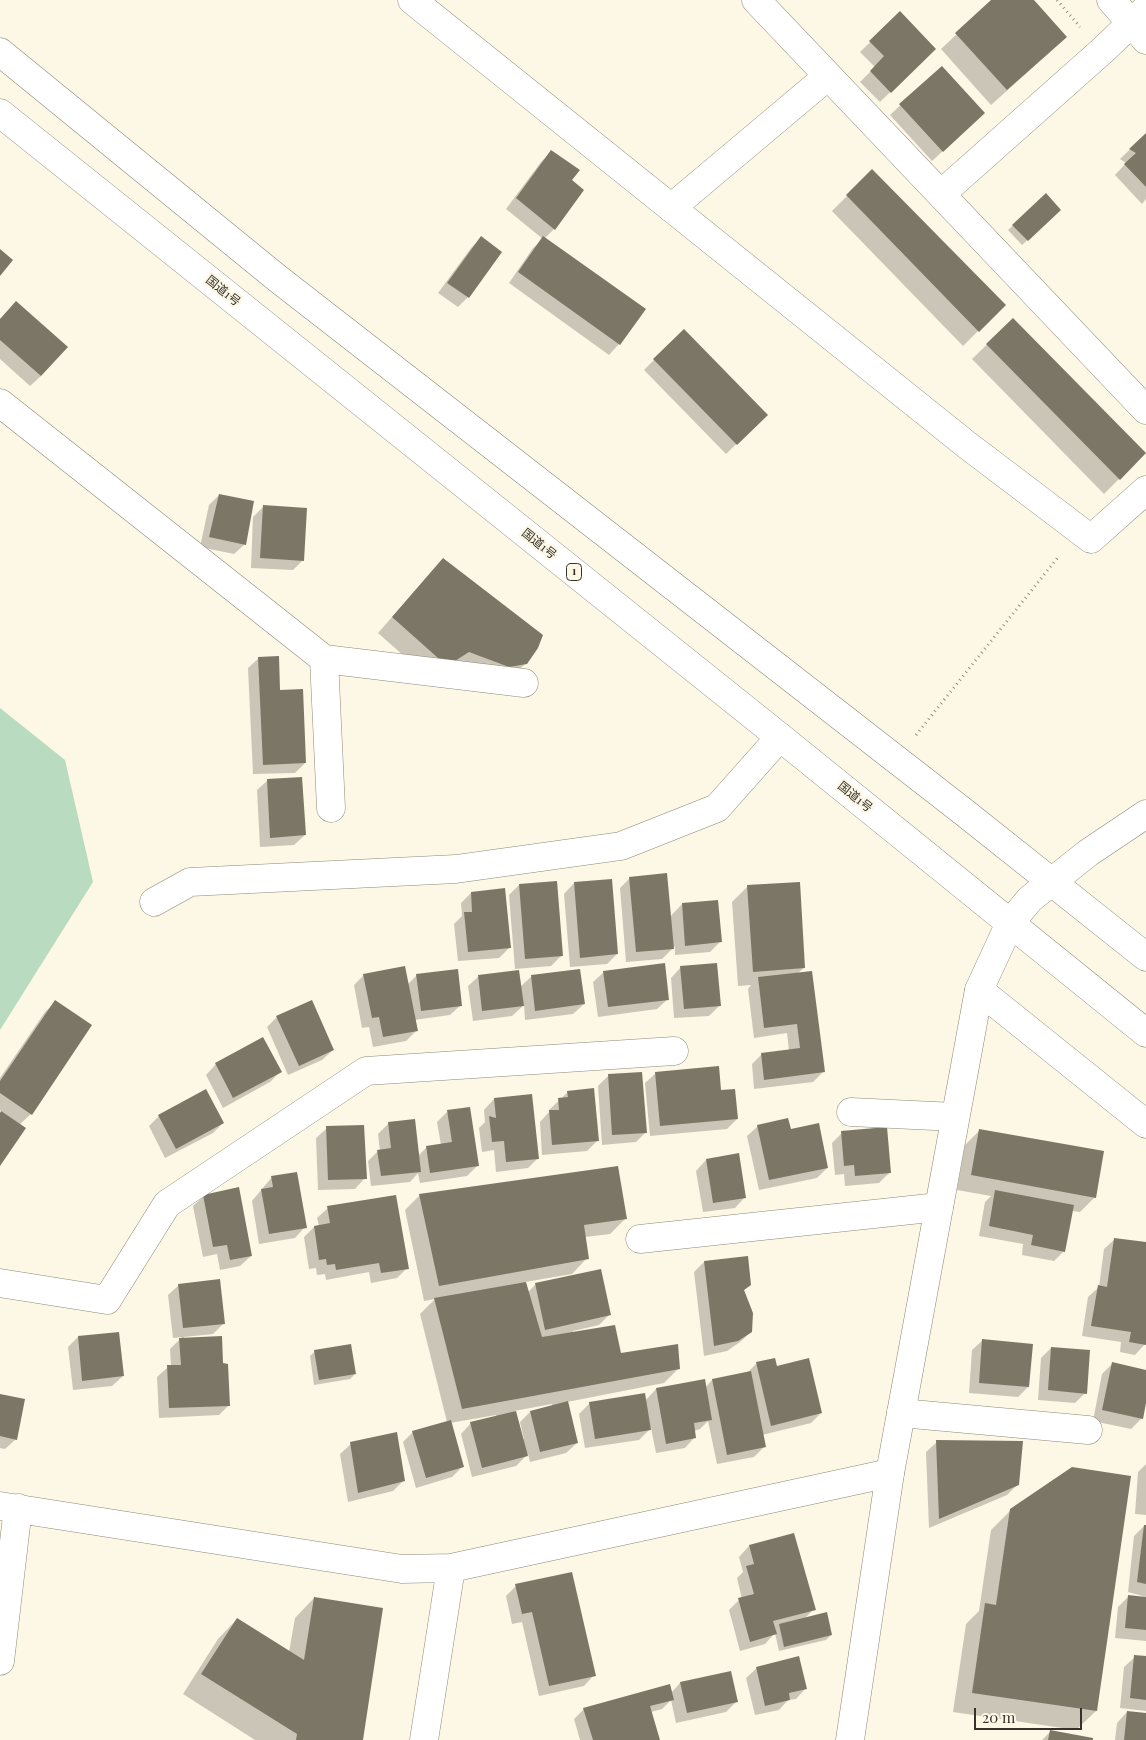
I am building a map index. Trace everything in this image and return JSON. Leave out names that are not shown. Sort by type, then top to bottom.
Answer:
[{"type":"main road","points":[[412,0],[967,445],[1091,539],[1146,490]]},
{"type":"main road","points":[[756,0],[1146,410]]},
{"type":"main road","points":[[941,194],[1102,51],[1141,24],[1111,0]]},
{"type":"main road","points":[[0,52],[277,278],[957,807],[1146,957]]},
{"type":"main road","points":[[671,208],[828,76]]},
{"type":"main road","name":"国道1号","points":[[0,113],[780,736],[1146,1033]]},
{"type":"main road","points":[[0,403],[324,659],[524,684]]},
{"type":"main road","points":[[324,659],[331,808]]},
{"type":"main road","points":[[154,902],[190,882],[456,869],[621,846],[717,808],[780,736]]},
{"type":"main road","points":[[850,1740],[890,1473],[978,990],[1010,924],[1030,899],[1088,853],[1146,814]]},
{"type":"main road","points":[[978,990],[1146,1124]]},
{"type":"main road","points":[[0,1284],[107,1300],[167,1204],[366,1071],[674,1051]]},
{"type":"main road","points":[[852,1112],[955,1117]]},
{"type":"main road","points":[[640,1240],[939,1207]]},
{"type":"main road","points":[[901,1413],[1088,1430]]},
{"type":"main road","points":[[0,1661],[9,1507],[402,1569],[450,1568],[890,1473]]},
{"type":"main road","points":[[424,1740],[450,1568]]},
{"type":"path","points":[[1056,0],[1080,27]]},
{"type":"path","points":[[916,736],[1080,530]]},
{"type":"green space","points":[[0,708],[65,760],[93,882],[0,1030]]},
{"type":"building","points":[[991,0],[1034,0],[1067,37],[1007,90],[955,33]]},
{"type":"building","points":[[900,11],[936,49],[891,93],[870,71],[884,56],[869,41]]},
{"type":"building","points":[[942,66],[985,113],[943,152],[899,104]]},
{"type":"building","points":[[1146,133],[1146,187],[1124,164],[1136,153],[1129,149]]},
{"type":"building","points":[[551,150],[580,170],[572,180],[584,190],[555,230],[516,198]]},
{"type":"building","points":[[872,169],[1006,305],[979,332],[846,195]]},
{"type":"building","points":[[1046,193],[1061,210],[1028,241],[1012,225]]},
{"type":"building","points":[[481,236],[502,252],[469,298],[447,283]]},
{"type":"building","points":[[543,236],[646,309],[620,345],[518,272]]},
{"type":"building","points":[[0,249],[13,260],[0,276]]},
{"type":"building","points":[[16,301],[68,347],[41,376],[0,340],[0,319]]},
{"type":"building","points":[[1013,318],[1146,453],[1120,480],[986,344]]},
{"type":"building","points":[[684,329],[768,415],[737,445],[653,359]]},
{"type":"building","points":[[219,494],[254,501],[246,545],[209,537]]},
{"type":"building","points":[[263,505],[307,508],[304,561],[260,558]]},
{"type":"building","points":[[443,558],[543,635],[538,648],[527,664],[509,667],[469,652],[447,666],[392,617]]},
{"type":"building","points":[[279,656],[280,690],[303,689],[306,763],[263,765],[258,657]]},
{"type":"building","points":[[302,777],[306,835],[270,838],[267,779]]},
{"type":"building","points":[[667,873],[674,949],[636,952],[629,877]]},
{"type":"building","points":[[612,879],[618,954],[580,958],[574,882]]},
{"type":"building","points":[[557,881],[563,956],[525,959],[519,884]]},
{"type":"building","points":[[800,882],[805,968],[753,972],[747,885]]},
{"type":"building","points":[[505,888],[511,948],[468,952],[464,912],[472,912],[471,892]]},
{"type":"building","points":[[718,900],[722,942],[685,946],[682,903]]},
{"type":"building","points":[[665,963],[669,1000],[608,1007],[603,971]]},
{"type":"building","points":[[717,963],[721,1006],[684,1009],[680,966]]},
{"type":"building","points":[[405,966],[418,1031],[383,1037],[379,1017],[372,1018],[363,974]]},
{"type":"building","points":[[458,969],[462,1006],[421,1011],[416,974]]},
{"type":"building","points":[[580,969],[585,1004],[535,1011],[531,975]]},
{"type":"building","points":[[519,970],[524,1006],[482,1011],[478,975]]},
{"type":"building","points":[[812,971],[825,1072],[764,1080],[761,1053],[800,1048],[797,1024],[764,1028],[758,977]]},
{"type":"building","points":[[55,1000],[92,1025],[32,1115],[0,1093],[0,1081]]},
{"type":"building","points":[[312,1000],[334,1050],[299,1066],[276,1016]]},
{"type":"building","points":[[263,1037],[282,1072],[233,1098],[215,1063]]},
{"type":"building","points":[[719,1066],[721,1090],[735,1089],[738,1119],[660,1126],[655,1072]]},
{"type":"building","points":[[642,1072],[647,1133],[612,1135],[608,1074]]},
{"type":"building","points":[[594,1088],[599,1141],[552,1145],[549,1110],[559,1110],[558,1098],[568,1097],[567,1091]]},
{"type":"building","points":[[206,1089],[224,1123],[176,1149],[158,1115]]},
{"type":"building","points":[[532,1094],[539,1159],[506,1162],[504,1141],[492,1142],[489,1116],[496,1118],[494,1098]]},
{"type":"building","points":[[470,1107],[479,1166],[430,1173],[426,1146],[452,1142],[447,1110]]},
{"type":"building","points":[[1,1111],[26,1128],[0,1166],[0,1113]]},
{"type":"building","points":[[788,1118],[791,1129],[819,1123],[828,1168],[769,1180],[757,1125]]},
{"type":"building","points":[[415,1119],[421,1172],[381,1176],[377,1150],[391,1148],[388,1122]]},
{"type":"building","points":[[364,1125],[367,1179],[328,1180],[326,1126]]},
{"type":"building","points":[[887,1127],[891,1173],[855,1176],[854,1165],[844,1166],[841,1131]]},
{"type":"building","points":[[979,1129],[1104,1151],[1096,1198],[971,1175]]},
{"type":"building","points":[[739,1153],[746,1198],[713,1203],[706,1159]]},
{"type":"building","points":[[618,1166],[627,1219],[584,1225],[589,1259],[439,1286],[419,1194]]},
{"type":"building","points":[[297,1172],[307,1228],[269,1234],[261,1189],[273,1187],[271,1176]]},
{"type":"building","points":[[239,1187],[252,1256],[230,1260],[227,1245],[213,1247],[203,1195]]},
{"type":"building","points":[[995,1190],[1074,1205],[1065,1252],[1031,1245],[1033,1235],[989,1226]]},
{"type":"building","points":[[396,1195],[409,1269],[381,1273],[379,1263],[336,1270],[335,1264],[327,1265],[326,1259],[319,1260],[314,1226],[330,1223],[327,1206]]},
{"type":"building","points":[[1114,1238],[1146,1242],[1146,1345],[1129,1342],[1131,1332],[1091,1326],[1098,1285],[1107,1287]]},
{"type":"building","points":[[748,1256],[751,1285],[744,1290],[753,1313],[752,1332],[738,1341],[714,1346],[704,1261]]},
{"type":"building","points":[[601,1269],[611,1315],[545,1330],[535,1283]]},
{"type":"building","points":[[220,1279],[225,1324],[183,1328],[178,1284]]},
{"type":"building","points":[[526,1282],[542,1337],[615,1325],[621,1353],[678,1344],[680,1369],[462,1409],[434,1298]]},
{"type":"building","points":[[119,1332],[124,1376],[82,1381],[78,1336]]},
{"type":"building","points":[[222,1336],[223,1363],[228,1364],[230,1406],[169,1408],[167,1365],[181,1365],[179,1338]]},
{"type":"building","points":[[982,1339],[1033,1344],[1029,1387],[979,1383]]},
{"type":"building","points":[[351,1344],[356,1374],[319,1380],[314,1350]]},
{"type":"building","points":[[1051,1347],[1090,1350],[1087,1394],[1048,1390]]},
{"type":"building","points":[[775,1358],[777,1366],[809,1358],[822,1413],[771,1426],[756,1362]]},
{"type":"building","points":[[1112,1362],[1146,1370],[1146,1403],[1143,1419],[1102,1410]]},
{"type":"building","points":[[751,1371],[766,1447],[727,1455],[712,1379]]},
{"type":"building","points":[[705,1379],[712,1420],[694,1423],[696,1438],[666,1444],[656,1388]]},
{"type":"building","points":[[645,1393],[651,1430],[595,1439],[589,1402]]},
{"type":"building","points":[[0,1394],[25,1399],[17,1440],[0,1436]]},
{"type":"building","points":[[568,1401],[578,1443],[540,1452],[530,1411]]},
{"type":"building","points":[[516,1411],[528,1456],[482,1468],[470,1422]]},
{"type":"building","points":[[451,1420],[464,1467],[426,1478],[412,1431]]},
{"type":"building","points":[[397,1432],[405,1481],[358,1493],[350,1442]]},
{"type":"building","points":[[936,1440],[1023,1441],[1019,1485],[939,1519]]},
{"type":"building","points":[[1072,1467],[1131,1476],[1097,1711],[972,1693],[985,1603],[996,1605],[1010,1509]]},
{"type":"building","points":[[1144,1525],[1146,1525],[1146,1584],[1137,1582]]},
{"type":"building","points":[[794,1533],[816,1610],[773,1621],[777,1634],[750,1642],[738,1598],[754,1594],[746,1566],[754,1564],[749,1545]]},
{"type":"building","points":[[572,1572],[596,1676],[549,1686],[532,1612],[522,1614],[515,1584]]},
{"type":"building","points":[[1128,1595],[1146,1597],[1146,1630],[1125,1628]]},
{"type":"building","points":[[314,1597],[383,1608],[363,1740],[296,1740],[297,1734],[201,1674],[237,1618],[304,1660]]},
{"type":"building","points":[[827,1612],[832,1635],[784,1647],[779,1624]]},
{"type":"building","points":[[1134,1655],[1146,1656],[1146,1700],[1130,1698]]},
{"type":"building","points":[[799,1656],[807,1689],[789,1693],[790,1700],[765,1706],[756,1667]]},
{"type":"building","points":[[731,1671],[738,1702],[687,1713],[680,1682]]},
{"type":"building","points":[[670,1684],[674,1700],[650,1706],[660,1740],[593,1740],[583,1708]]},
{"type":"building","points":[[1127,1711],[1146,1713],[1146,1740],[1124,1740]]},
{"type":"building","points":[[1050,1730],[1093,1738],[1093,1740],[1048,1740]]}]
